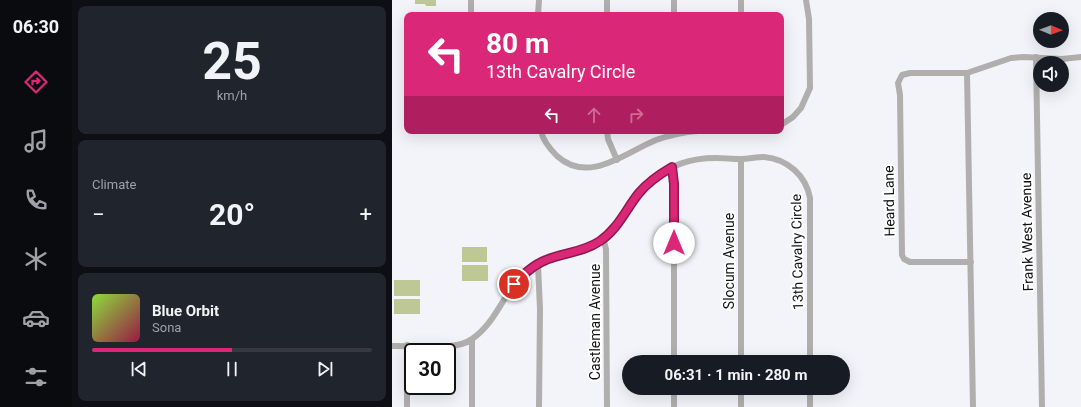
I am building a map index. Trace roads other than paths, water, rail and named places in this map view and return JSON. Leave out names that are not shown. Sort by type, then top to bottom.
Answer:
[{"type":"street","points":[[471,0],[471,12]]},
{"type":"street","points":[[538,0],[538,12]]},
{"type":"street","points":[[607,0],[607,12]]},
{"type":"street","points":[[674,0],[674,12]]},
{"type":"street","points":[[741,0],[741,12]]},
{"type":"street","points":[[784,123],[793,117],[801,108],[810,88],[809,20],[806,0]]},
{"type":"street","points":[[973,407],[967,73],[1011,58],[1033,57]]},
{"type":"street","points":[[1069,58],[1081,57]]},
{"type":"street","name":"Heard Lane","points":[[967,73],[910,73],[902,75],[898,83],[900,95],[902,255],[904,259],[910,262],[971,262]]},
{"type":"street","name":"Frank West Avenue","points":[[1037,92],[1042,407]]},
{"type":"street","points":[[542,134],[546,143],[560,159],[577,166],[592,167],[601,166],[617,160],[642,146],[672,134]]},
{"type":"street","points":[[607,134],[617,160]]},
{"type":"street","name":"13th Cavalry Circle","points":[[456,345],[472,340],[488,324],[514,284],[526,272],[546,260],[583,249],[604,238],[615,227],[638,194],[649,183],[672,167],[683,162],[704,158],[766,158],[784,162],[794,169],[806,182],[809,190],[810,355]]},
{"type":"street","name":"Slocum Avenue","points":[[741,159],[741,355]]},
{"type":"street","points":[[672,167],[674,184],[674,355]]},
{"type":"street","name":"Castleman Avenue","points":[[604,238],[606,249],[607,407]]},
{"type":"street","points":[[538,265],[540,309],[539,407]]},
{"type":"street","points":[[472,340],[472,407]]},
{"type":"street","name":"13th Cavalry Circle","points":[[392,346],[404,345]]},
{"type":"street","points":[[407,395],[407,407]]},
{"type":"street","points":[[674,395],[674,407]]},
{"type":"street","points":[[741,395],[741,407]]},
{"type":"street","points":[[810,395],[810,407]]}]
